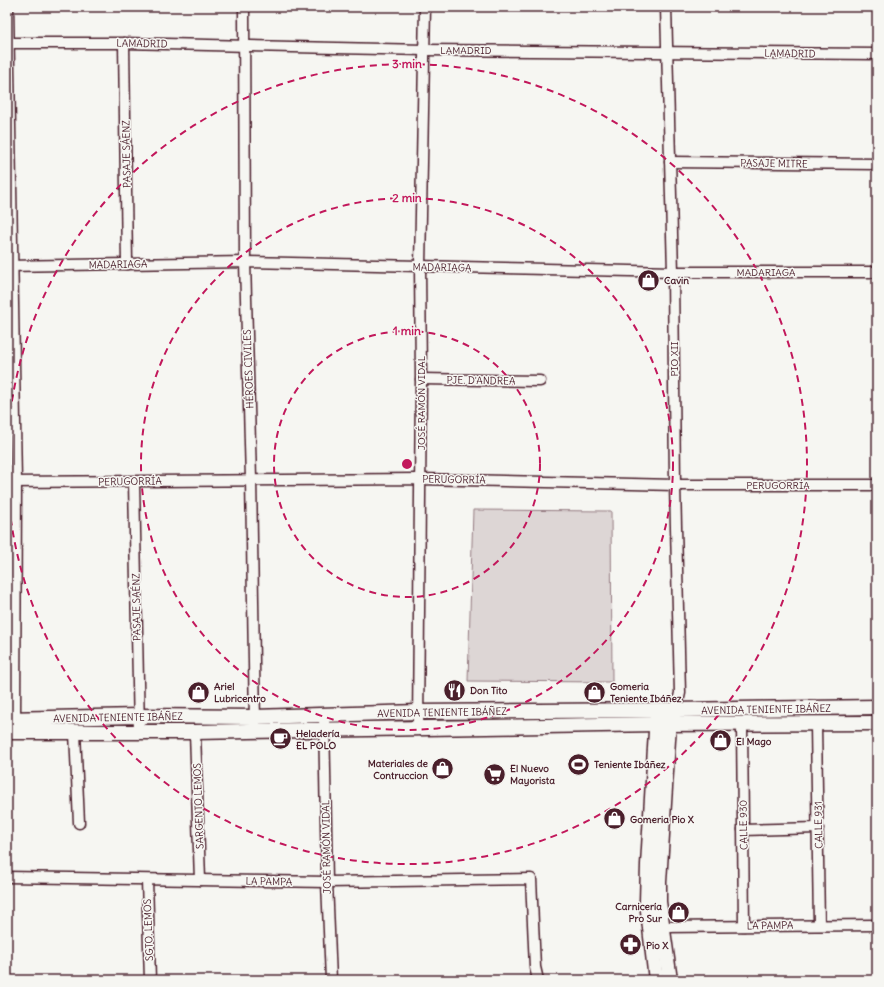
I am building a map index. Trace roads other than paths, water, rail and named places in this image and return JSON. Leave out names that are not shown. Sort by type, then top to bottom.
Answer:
[{"type":"main road","name":"AVENIDA TENIENTE IBÁÑEZ","points":[[11,726],[138,716],[324,729],[418,727],[661,719],[676,710],[877,707]]},
{"type":"main road","name":"AVENIDA TENIENTE IBÁÑEZ","points":[[11,726],[76,732],[195,732],[324,715],[418,712],[661,719],[742,724],[877,723]]},
{"type":"main road","points":[[661,719],[659,902],[670,980]]},
{"type":"main road","points":[[656,980],[647,902],[648,865],[661,719]]},
{"type":"street","points":[[8,7],[12,482],[11,726]]},
{"type":"street","name":"HÉROES CIVILES","points":[[244,7],[245,262],[251,480],[255,724]]},
{"type":"street","name":"JOSÉ RAMÓN VIDAL","points":[[418,727],[421,479],[420,266],[424,7]]},
{"type":"street","name":"PIO XII","points":[[666,7],[673,272],[675,485],[680,693],[676,710]]},
{"type":"street","name":"LAMADRID","points":[[8,43],[245,45],[424,50],[877,54]]},
{"type":"street","name":"PASAJE SÁENZ","points":[[124,43],[128,264]]},
{"type":"street","name":"PASAJE MITRE","points":[[670,162],[877,164]]},
{"type":"street","name":"MADARIAGA","points":[[10,266],[245,262],[673,272],[877,272]]},
{"type":"street","name":"PJE. D'ANDREA","points":[[421,379],[540,380]]},
{"type":"street","name":"PERUGORRÍA","points":[[12,482],[421,479],[675,485],[877,485]]},
{"type":"street","name":"PASAJE SAÉNZ","points":[[134,482],[139,732]]},
{"type":"street","name":"JOSÉ RAMÓN VIDAL","points":[[324,715],[330,980]]},
{"type":"street","name":"CALLE 930","points":[[742,724],[744,926]]},
{"type":"street","name":"CALLE 931","points":[[816,724],[819,925]]},
{"type":"street","points":[[76,732],[80,823]]},
{"type":"street","name":"SARGENTO LEMOS","points":[[195,732],[200,880]]},
{"type":"street","points":[[743,830],[818,828]]},
{"type":"street","name":"LA PAMPA","points":[[7,877],[327,882],[531,879],[535,967],[538,980]]},
{"type":"street","name":"SGTO. LEMOS","points":[[146,880],[150,980]]},
{"type":"street","name":"LA PAMPA","points":[[663,927],[877,925]]},
{"type":"place","name":"Cavin","points":[[648,280]]},
{"type":"place","name":"Don Tito","points":[[454,690]]},
{"type":"place","name":"Ariel Lubricentro","points":[[198,692]]},
{"type":"place","name":"Gomeria Teniente Ibáñez","points":[[594,692]]},
{"type":"place","name":"Heladería EL POLO","points":[[281,739]]},
{"type":"place","name":"El Mago","points":[[720,741]]},
{"type":"place","name":"Teniente Ibáñez","points":[[578,764]]},
{"type":"place","name":"Materiales de Contruccion","points":[[443,769]]},
{"type":"place","name":"El Nuevo Mayorista","points":[[494,774]]},
{"type":"place","name":"Gomeria Pio X","points":[[614,819]]},
{"type":"place","name":"Carnicería Pro Sur","points":[[678,912]]},
{"type":"place","name":"Pio X","points":[[630,945]]}]
